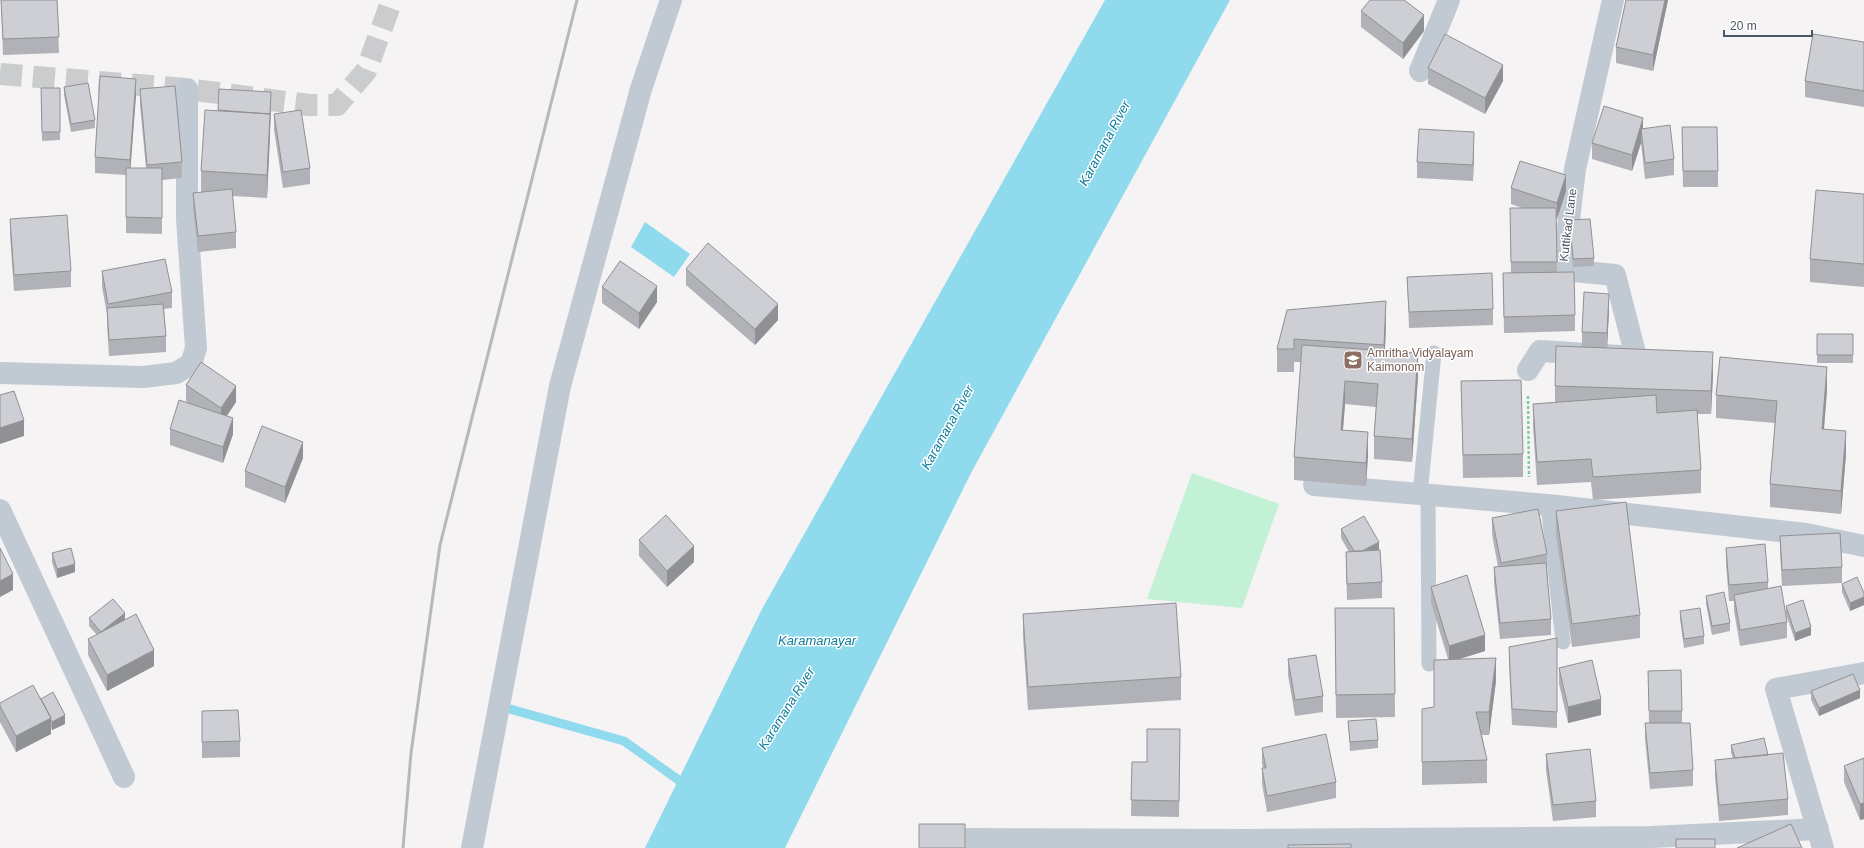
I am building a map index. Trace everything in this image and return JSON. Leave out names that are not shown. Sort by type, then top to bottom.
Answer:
[{"type":"street","points":[[472,848],[560,386],[641,89],[671,0]]},
{"type":"street","points":[[1420,71],[1449,0]]},
{"type":"street","name":"Kuttikad Lane","points":[[1528,370],[1540,351],[1636,357],[1615,275],[1563,270],[1575,169],[1613,0]]},
{"type":"street","points":[[0,373],[143,377],[176,373],[190,364],[196,348],[187,219],[187,89]]},
{"type":"street","points":[[1314,485],[1539,504],[1806,534],[1864,546]]},
{"type":"street","points":[[0,510],[124,777]]},
{"type":"street","points":[[968,839],[1137,844],[1248,840],[1652,842],[1820,839],[1776,689],[1864,673]]},
{"type":"lane","points":[[1429,664],[1424,494],[1434,353]]},
{"type":"lane","points":[[1539,504],[1563,642]]},
{"type":"path","points":[[1528,370],[1539,504]]},
{"type":"green space","points":[[1192,473],[1279,504],[1242,608],[1147,599]]},
{"type":"water","name":"Karamanayar","points":[[1105,0],[1230,0],[971,473],[785,848],[645,848],[762,609]]},
{"type":"water","points":[[645,222],[690,254],[674,277],[631,247]]},
{"type":"building","points":[[1,0],[57,0],[59,37],[3,39]]},
{"type":"building","points":[[1370,0],[1404,0],[1424,15],[1403,43],[1361,11]]},
{"type":"building","points":[[1626,0],[1665,0],[1653,55],[1616,47]]},
{"type":"building","points":[[1445,34],[1503,65],[1485,98],[1428,68]]},
{"type":"building","points":[[1813,34],[1864,42],[1864,91],[1805,81]]},
{"type":"building","points":[[100,76],[136,79],[130,160],[95,157]]},
{"type":"building","points":[[88,83],[95,120],[71,124],[64,87]]},
{"type":"building","points":[[175,86],[182,162],[147,165],[140,89]]},
{"type":"building","points":[[41,88],[60,88],[60,132],[42,132]]},
{"type":"building","points":[[219,89],[271,92],[270,114],[218,110]]},
{"type":"building","points":[[1604,106],[1643,118],[1632,155],[1592,143]]},
{"type":"building","points":[[205,110],[270,114],[267,175],[201,171]]},
{"type":"building","points":[[301,110],[310,168],[283,172],[274,114]]},
{"type":"building","points":[[1670,125],[1674,159],[1645,163],[1641,129]]},
{"type":"building","points":[[1682,127],[1717,127],[1718,171],[1683,171]]},
{"type":"building","points":[[1419,129],[1474,132],[1473,165],[1417,162]]},
{"type":"building","points":[[1520,161],[1566,175],[1557,203],[1511,188]]},
{"type":"building","points":[[126,168],[162,168],[162,218],[126,217]]},
{"type":"building","points":[[232,189],[236,232],[198,236],[193,193]]},
{"type":"building","points":[[1816,190],[1864,194],[1864,264],[1810,259]]},
{"type":"building","points":[[1510,208],[1556,208],[1557,262],[1511,262]]},
{"type":"building","points":[[67,215],[71,271],[14,275],[10,219]]},
{"type":"building","points":[[1590,219],[1594,258],[1573,259],[1570,220]]},
{"type":"building","points":[[708,243],[778,304],[755,329],[686,269]]},
{"type":"building","points":[[165,259],[172,292],[108,304],[102,271]]},
{"type":"building","points":[[620,261],[657,286],[639,313],[602,287]]},
{"type":"building","points":[[1574,272],[1575,315],[1504,317],[1503,273]]},
{"type":"building","points":[[1492,273],[1493,309],[1409,312],[1407,277]]},
{"type":"building","points":[[1584,292],[1609,294],[1607,333],[1582,332]]},
{"type":"building","points":[[1386,301],[1384,345],[1294,339],[1294,349],[1277,349],[1287,310]]},
{"type":"building","points":[[163,304],[166,336],[109,340],[107,308]]},
{"type":"building","points":[[1817,334],[1853,334],[1853,355],[1817,355]]},
{"type":"building","points":[[1302,345],[1418,353],[1412,439],[1374,436],[1378,384],[1345,381],[1341,430],[1368,432],[1366,463],[1294,457]]},
{"type":"building","points":[[1556,346],[1713,352],[1711,391],[1555,386]]},
{"type":"building","points":[[1720,357],[1827,367],[1822,429],[1846,431],[1841,491],[1770,484],[1777,401],[1716,395]]},
{"type":"building","points":[[201,362],[236,386],[221,408],[186,385]]},
{"type":"building","points":[[1521,380],[1523,454],[1463,455],[1461,381]]},
{"type":"building","points":[[14,391],[24,420],[0,428],[0,395]]},
{"type":"building","points":[[1656,395],[1657,413],[1697,410],[1701,470],[1593,477],[1591,459],[1537,462],[1533,404]]},
{"type":"building","points":[[179,400],[233,418],[223,447],[170,429]]},
{"type":"building","points":[[262,426],[303,442],[285,487],[245,471]]},
{"type":"building","points":[[1626,502],[1640,615],[1572,624],[1556,511]]},
{"type":"building","points":[[1538,509],[1547,554],[1501,563],[1492,518]]},
{"type":"building","points":[[666,515],[694,546],[667,571],[639,540]]},
{"type":"building","points":[[1364,516],[1379,542],[1362,551],[1354,551],[1341,529]]},
{"type":"building","points":[[1840,533],[1842,567],[1782,570],[1780,536]]},
{"type":"building","points":[[1765,544],[1768,582],[1729,585],[1726,548]]},
{"type":"building","points":[[0,548],[13,574],[0,581]]},
{"type":"building","points":[[71,548],[75,564],[57,569],[52,553]]},
{"type":"building","points":[[1380,550],[1382,582],[1347,584],[1346,552]]},
{"type":"building","points":[[1546,563],[1551,619],[1500,623],[1494,567]]},
{"type":"building","points":[[1467,575],[1485,635],[1449,646],[1431,587]]},
{"type":"building","points":[[1857,577],[1864,593],[1864,597],[1850,603],[1842,584]]},
{"type":"building","points":[[1781,586],[1787,622],[1740,630],[1734,595]]},
{"type":"building","points":[[1724,592],[1730,623],[1712,626],[1706,596]]},
{"type":"building","points":[[113,599],[125,613],[101,632],[89,618]]},
{"type":"building","points":[[1803,600],[1811,627],[1795,633],[1786,606]]},
{"type":"building","points":[[1176,603],[1181,677],[1028,687],[1023,614]]},
{"type":"building","points":[[1335,608],[1394,608],[1395,694],[1336,695]]},
{"type":"building","points":[[1700,608],[1704,636],[1684,639],[1680,611]]},
{"type":"building","points":[[136,614],[154,650],[107,675],[88,639]]},
{"type":"building","points":[[1557,638],[1557,712],[1512,709],[1509,647]]},
{"type":"building","points":[[1316,655],[1323,696],[1295,700],[1288,659]]},
{"type":"building","points":[[1496,658],[1489,712],[1476,712],[1487,760],[1422,762],[1422,709],[1434,707],[1434,660]]},
{"type":"building","points":[[1592,660],[1601,699],[1568,707],[1559,668]]},
{"type":"building","points":[[1681,670],[1682,711],[1649,711],[1648,671]]},
{"type":"building","points":[[1853,674],[1860,690],[1819,708],[1811,691]]},
{"type":"building","points":[[33,685],[51,718],[16,736],[0,706],[0,703]]},
{"type":"building","points":[[53,692],[65,715],[52,722],[41,699]]},
{"type":"building","points":[[238,710],[240,741],[202,742],[202,711]]},
{"type":"building","points":[[1376,719],[1378,740],[1350,742],[1348,721]]},
{"type":"building","points":[[1645,723],[1690,723],[1693,770],[1650,773]]},
{"type":"building","points":[[1147,729],[1180,729],[1179,801],[1131,800],[1132,762],[1147,762]]},
{"type":"building","points":[[1326,734],[1336,782],[1267,796],[1262,768],[1266,768],[1262,748]]},
{"type":"building","points":[[1764,738],[1768,755],[1735,758],[1731,745]]},
{"type":"building","points":[[1590,749],[1596,801],[1553,805],[1546,754]]},
{"type":"building","points":[[1783,753],[1788,799],[1719,805],[1715,760]]},
{"type":"building","points":[[1864,758],[1864,803],[1860,804],[1844,766]]},
{"type":"building","points":[[919,824],[965,824],[965,848],[919,848]]},
{"type":"building","points":[[1791,824],[1802,848],[1737,848]]},
{"type":"building","points":[[1676,839],[1715,839],[1715,848],[1676,848]]},
{"type":"building","points":[[1351,844],[1351,848],[1288,848],[1288,845]]},
{"type":"waterway","points":[[499,706],[624,741],[687,786]]},
{"type":"tunnel","points":[[0,74],[187,89],[309,105],[337,105],[366,71],[392,0]]},
{"type":"railway","points":[[403,848],[411,753],[440,545],[577,0]]},
{"type":"place","name":"Amritha Vidyalayam Kaimonom","points":[[1353,360]]},
{"type":"water label","name":"Karamana River","points":[[1104,143]]},
{"type":"water label","name":"Karamana River","points":[[947,427]]},
{"type":"water label","name":"Karamana River","points":[[786,708]]}]
